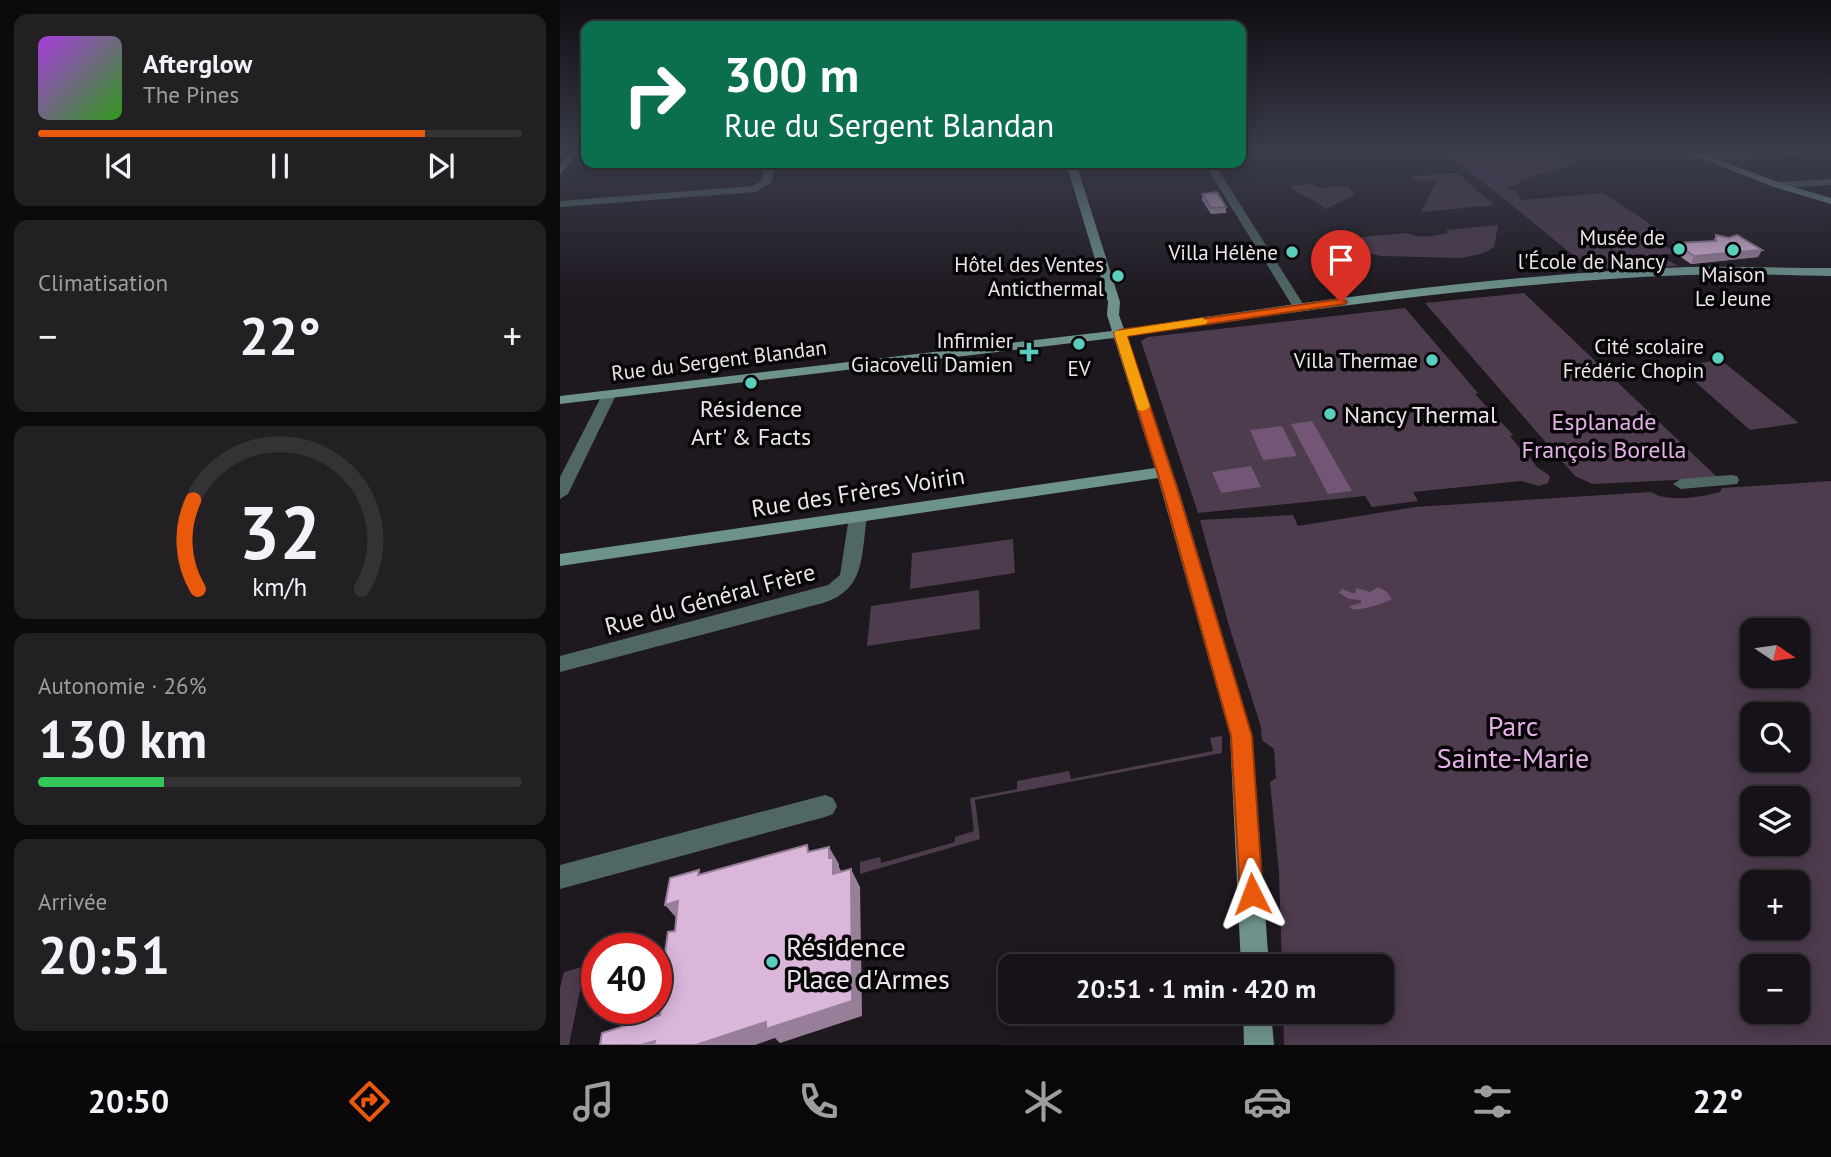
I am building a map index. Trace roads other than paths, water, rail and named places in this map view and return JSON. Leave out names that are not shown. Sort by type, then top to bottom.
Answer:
[{"type":"street","points":[[560,204],[628,199]]},
{"type":"street","points":[[1082,199],[1114,303],[1113,316],[1164,472],[1241,736],[1254,954]]},
{"type":"street","points":[[1231,199],[1299,307]]},
{"type":"street","name":"Rue du Sergent Blandan","points":[[560,400],[1120,333],[1299,307],[1470,287],[1693,270],[1831,272]]},
{"type":"street","points":[[560,494],[609,395]]},
{"type":"street","name":"Rue des Frères Voirin","points":[[560,561],[1164,472]]},
{"type":"street","points":[[1681,484],[1731,480]]},
{"type":"street","name":"Rue du Général Frère","points":[[560,664],[838,590],[849,575],[858,517]]},
{"type":"street","points":[[560,877],[825,806]]},
{"type":"street","points":[[1258,1024],[1259,1045]]},
{"type":"place","name":"Musée de l'École de Nancy","points":[[1679,249]]},
{"type":"place","name":"Maison Le Jeune","points":[[1733,250]]},
{"type":"place","name":"Villa Hélène","points":[[1292,252]]},
{"type":"place","name":"Hôtel des Ventes Anticthermal","points":[[1118,276]]},
{"type":"place","name":"EV","points":[[1079,344]]},
{"type":"place","name":"Infirmier Giacovelli Damien","points":[[1029,352]]},
{"type":"place","name":"Cité scolaire Frédéric Chopin","points":[[1718,358]]},
{"type":"place","name":"Villa Thermae","points":[[1432,360]]},
{"type":"place","name":"Résidence Art' & Facts","points":[[751,383]]},
{"type":"place","name":"Nancy Thermal","points":[[1330,414]]},
{"type":"place","name":"Résidence Place d'Armes","points":[[772,962]]},
{"type":"park label","name":"Esplanade François Borella","points":[[1604,435]]},
{"type":"park label","name":"Parc Sainte-Marie","points":[[1513,741]]}]
